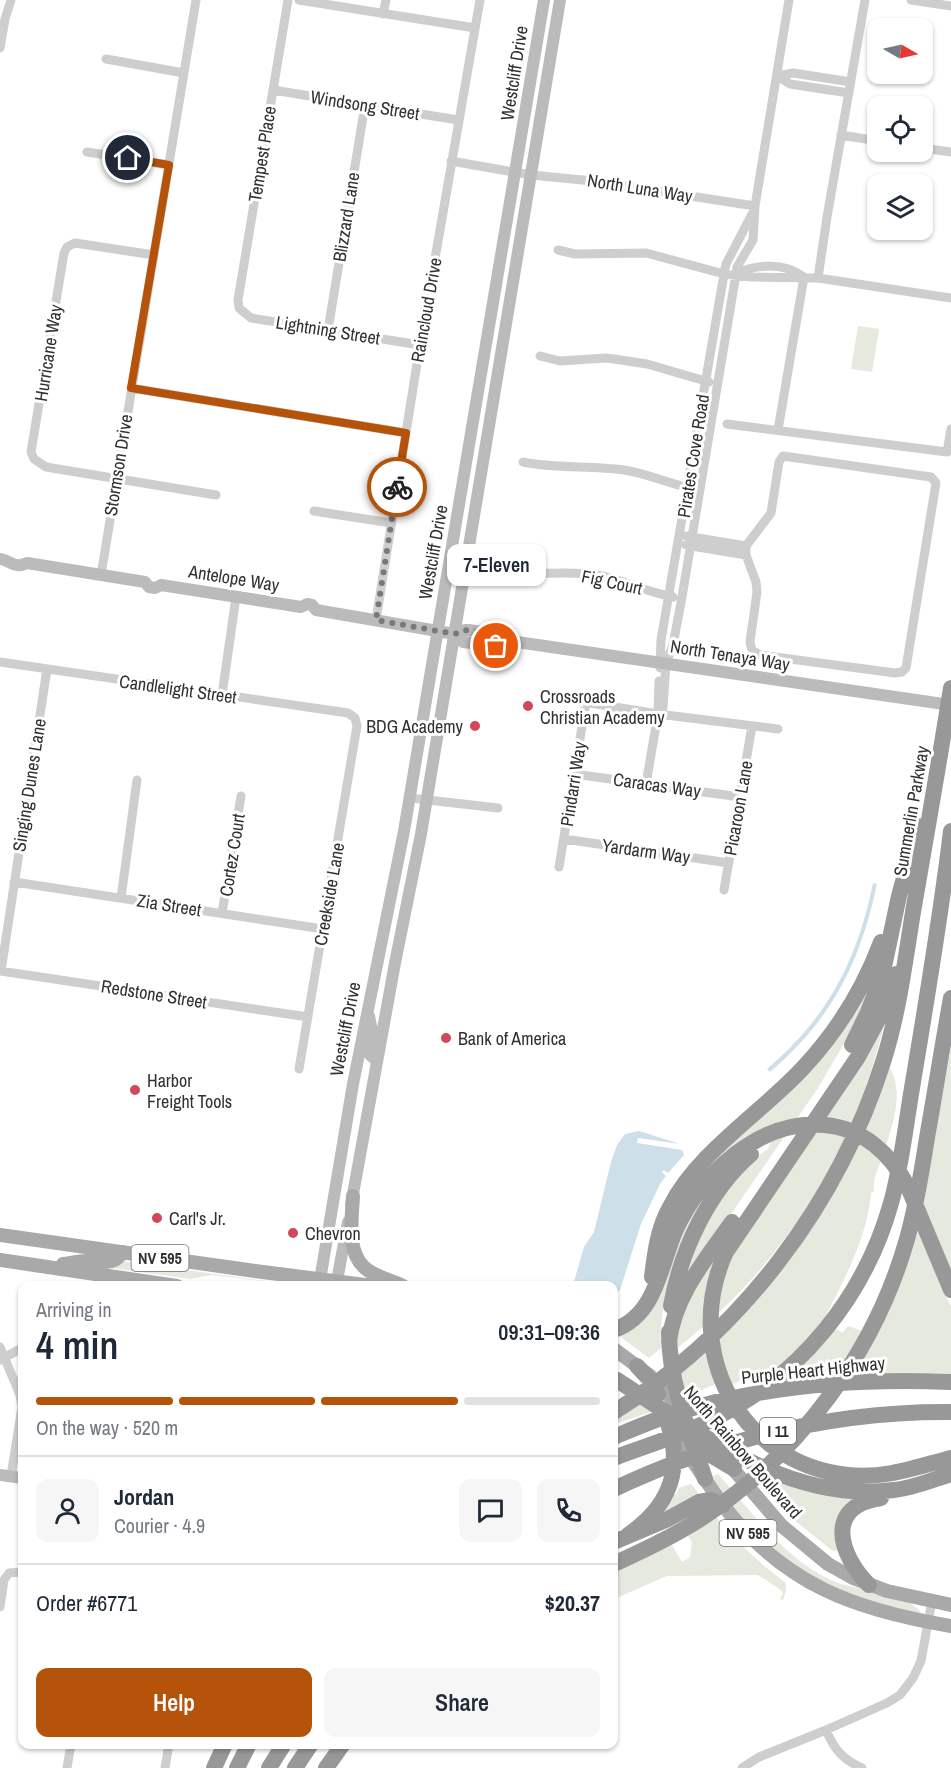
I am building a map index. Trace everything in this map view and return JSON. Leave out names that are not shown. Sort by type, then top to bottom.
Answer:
[{"type":"highway","name":"Summerlin Parkway","points":[[909,940],[951,688]]},
{"type":"highway","points":[[669,1342],[675,1315],[689,1285],[831,1080],[855,1040],[882,976],[899,896],[944,729]]},
{"type":"highway","points":[[618,1467],[700,1437],[747,1413],[793,1378],[818,1355],[841,1326],[860,1299],[876,1270],[894,1225],[906,1181],[951,831]]},
{"type":"highway","points":[[648,1301],[659,1234],[678,1192],[700,1165],[795,1076],[828,1039],[848,1011],[870,972],[899,896]]},
{"type":"highway","points":[[618,1457],[696,1428],[740,1405],[793,1365],[832,1321],[863,1274],[887,1216],[897,1176],[951,915]]},
{"type":"highway","points":[[909,940],[884,1005],[858,1057],[726,1252],[715,1279],[710,1309],[712,1349],[726,1391],[752,1427],[786,1455],[823,1470],[862,1476],[890,1474],[951,1458]]},
{"type":"highway","points":[[618,1410],[672,1371],[734,1313],[776,1265],[813,1213],[854,1138],[878,1079],[896,1018],[909,940]]},
{"type":"highway","points":[[618,1562],[666,1539],[727,1500],[785,1449],[834,1390],[870,1332],[891,1286],[908,1236],[921,1179],[951,998]]},
{"type":"highway","points":[[618,1327],[631,1321],[643,1310],[676,1229],[698,1193],[733,1157],[756,1141],[800,1125],[822,1124],[839,1127],[867,1139],[891,1161],[911,1193],[951,1290]]},
{"type":"highway","points":[[687,1426],[672,1370],[669,1342],[670,1307],[683,1258],[711,1202],[733,1173],[776,1132]]},
{"type":"highway","points":[[621,1538],[648,1520],[668,1491],[674,1462],[671,1432],[664,1411],[655,1388],[638,1366]]},
{"type":"highway","points":[[618,1381],[687,1426],[701,1442],[734,1470]]},
{"type":"highway","name":"Purple Heart Highway","points":[[618,1435],[672,1414],[768,1391],[860,1382],[951,1382]]},
{"type":"highway","points":[[618,1408],[671,1432],[809,1483],[858,1491],[900,1489],[946,1476]]},
{"type":"highway","name":"I 11","points":[[618,1487],[697,1454],[784,1430],[867,1416],[951,1412]]},
{"type":"highway","points":[[701,1442],[705,1479]]},
{"type":"highway","points":[[869,1585],[843,1546],[842,1528],[849,1514],[864,1502],[906,1494],[946,1476]]},
{"type":"highway","points":[[621,1538],[666,1520],[699,1502],[711,1500],[723,1505]]},
{"type":"highway","points":[[214,1768],[223,1749]]},
{"type":"highway","points":[[237,1768],[246,1749]]},
{"type":"highway","points":[[259,1768],[271,1749]]},
{"type":"highway","points":[[270,1768],[281,1749]]},
{"type":"highway","points":[[295,1768],[308,1749]]},
{"type":"highway","points":[[326,1768],[339,1749]]},
{"type":"main road","name":"Westcliff Drive","points":[[523,174],[544,0]]},
{"type":"main road","name":"Westcliff Drive","points":[[328,1281],[341,1157],[367,1010],[446,632],[523,174],[560,0]]},
{"type":"main road","name":"Antelope Way","points":[[3,559],[14,556],[22,557],[27,563],[145,582],[151,578],[156,579],[161,585],[301,607],[312,604],[316,610],[446,632]]},
{"type":"main road","name":"North Tenaya Way","points":[[446,632],[465,630],[499,635],[504,640],[951,705]]},
{"type":"main road","name":"Westcliff Drive","points":[[329,1281],[352,1196],[363,1143],[394,963],[427,800],[446,632]]},
{"type":"main road","points":[[378,960],[394,963]]},
{"type":"main road","points":[[367,1010],[372,1028],[370,1055],[377,1061]]},
{"type":"main road","points":[[341,1157],[352,1156],[363,1143]]},
{"type":"main road","points":[[352,1196],[353,1244],[359,1261],[371,1272],[392,1281]]},
{"type":"main road","name":"NV 595","points":[[0,1235],[315,1281]]},
{"type":"main road","points":[[43,1266],[89,1261],[107,1263],[118,1258],[123,1252]]},
{"type":"main road","name":"NV 595","points":[[0,1260],[144,1281]]},
{"type":"main road","name":"North Rainbow Boulevard","points":[[618,1352],[667,1392],[682,1409],[701,1442]]},
{"type":"main road","name":"NV 595","points":[[618,1382],[671,1432],[723,1505],[744,1529],[765,1550],[793,1571],[818,1587],[867,1608],[951,1626]]},
{"type":"main road","name":"North Rainbow Boulevard","points":[[734,1470],[766,1510],[793,1537],[835,1568],[869,1585],[900,1595],[951,1605]]},
{"type":"street","points":[[0,43],[11,0]]},
{"type":"street","name":"Stormson Drive","points":[[101,575],[196,0]]},
{"type":"street","name":"Tempest Place","points":[[239,308],[238,300],[288,0]]},
{"type":"street","points":[[299,0],[475,28]]},
{"type":"street","points":[[383,14],[386,0]]},
{"type":"street","name":"Raincloud Drive","points":[[376,620],[420,345],[480,0]]},
{"type":"street","name":"Pirates Cove Road","points":[[663,663],[673,645],[682,597],[737,267],[753,240],[755,206],[789,0]]},
{"type":"street","points":[[818,278],[864,0]]},
{"type":"street","points":[[911,0],[951,6]]},
{"type":"street","points":[[106,59],[184,73]]},
{"type":"street","points":[[777,76],[793,73],[850,82]]},
{"type":"street","points":[[777,76],[790,84],[849,93]]},
{"type":"street","name":"Windsong Street","points":[[273,90],[458,120]]},
{"type":"street","name":"Blizzard Lane","points":[[328,330],[365,105]]},
{"type":"street","points":[[841,135],[867,139]]},
{"type":"street","points":[[933,150],[951,152]]},
{"type":"street","points":[[87,152],[169,165]]},
{"type":"street","name":"North Luna Way","points":[[451,161],[523,174],[592,181],[755,206]]},
{"type":"street","name":"Pirates Cove Road","points":[[646,784],[658,714],[663,663],[661,640],[723,273],[755,206]]},
{"type":"street","name":"Hurricane Way","points":[[116,478],[46,467],[34,459],[31,452],[64,254],[67,247],[75,243],[154,255]]},
{"type":"street","points":[[558,250],[574,254],[646,253],[723,273],[736,274],[750,267],[766,266],[795,270],[804,276],[951,298]]},
{"type":"street","points":[[778,430],[804,276]]},
{"type":"street","name":"Lightning Street","points":[[239,308],[251,318],[420,345]]},
{"type":"street","points":[[540,356],[560,361],[606,358],[647,364],[717,385]]},
{"type":"street","points":[[131,388],[406,433]]},
{"type":"street","points":[[727,424],[947,452],[951,429]]},
{"type":"street","points":[[783,456],[931,477],[936,483],[906,668],[902,672],[895,673],[760,655],[752,650],[750,642],[757,592],[746,550],[771,513],[779,462],[783,456]]},
{"type":"street","points":[[523,462],[542,466],[585,466],[628,470],[699,490]]},
{"type":"street","points":[[116,478],[216,495]]},
{"type":"street","points":[[314,511],[391,523]]},
{"type":"street","points":[[679,539],[746,550]]},
{"type":"street","name":"Fig Court","points":[[505,571],[523,574],[581,573],[602,576],[669,596],[682,597]]},
{"type":"street","points":[[222,695],[236,597]]},
{"type":"street","name":"Candlelight Street","points":[[0,662],[348,713],[355,718]]},
{"type":"street","name":"Singing Dunes Lane","points":[[0,971],[47,669]]},
{"type":"street","points":[[559,698],[658,714],[778,729]]},
{"type":"street","name":"Pindarri Way","points":[[559,867],[586,702]]},
{"type":"street","name":"Creekside Lane","points":[[299,1069],[357,726],[355,718]]},
{"type":"street","name":"Picaroon Lane","points":[[724,890],[752,726]]},
{"type":"street","name":"Caracas Way","points":[[574,774],[740,797]]},
{"type":"street","points":[[120,898],[137,780]]},
{"type":"street","name":"Cortez Court","points":[[222,913],[241,796]]},
{"type":"street","points":[[410,798],[498,808]]},
{"type":"street","name":"Yardarm Way","points":[[564,840],[729,863]]},
{"type":"street","name":"Zia Street","points":[[14,882],[323,929]]},
{"type":"street","name":"Redstone Street","points":[[0,971],[308,1017]]},
{"type":"street","points":[[0,1347],[2,1359],[18,1391]]},
{"type":"street","points":[[2,1359],[18,1350]]},
{"type":"street","points":[[11,1476],[18,1432]]},
{"type":"street","points":[[0,1607],[3,1580],[9,1573],[18,1572]]},
{"type":"street","points":[[742,1768],[759,1757],[826,1730],[900,1695],[919,1667],[932,1601]]},
{"type":"street","points":[[826,1730],[841,1756],[862,1768]]},
{"type":"street","points":[[67,1768],[70,1749]]},
{"type":"street","points":[[165,1768],[168,1749]]},
{"type":"shaded area","points":[[858,326],[879,329],[872,372],[851,369]]},
{"type":"shaded area","points":[[873,883],[877,884],[862,939],[840,988],[827,1010],[810,1031],[770,1072],[767,1069],[807,1029],[837,986],[858,938]]},
{"type":"shaded area","points":[[874,974],[856,1023],[818,1088],[682,1285],[710,1213],[756,1157],[768,1149],[781,1121],[744,1140],[722,1156],[693,1185],[691,1181],[759,1116]]},
{"type":"shaded area","points":[[884,1025],[853,1121],[805,1209],[768,1260],[747,1284],[701,1329],[676,1349],[677,1331],[687,1298]]},
{"type":"shaded area","points":[[951,1046],[951,1270],[923,1208]]},
{"type":"shaded area","points":[[889,1067],[896,1089],[892,1128],[875,1177],[874,1191],[871,1193],[860,1242],[825,1321],[842,1333],[848,1326],[862,1331],[919,1227],[941,1287],[951,1306],[951,1374],[879,1374],[761,1384],[777,1370],[754,1373],[728,1387],[716,1384],[694,1393],[696,1398],[618,1423],[618,1416],[758,1298]]},
{"type":"shaded area","points":[[639,1131],[680,1144],[638,1138],[637,1143],[682,1150],[684,1155],[668,1173],[664,1170],[662,1172],[666,1176],[641,1224],[618,1293],[618,1281],[574,1281],[584,1247],[594,1232],[611,1162],[617,1145],[625,1134]]},
{"type":"shaded area","points":[[704,1195],[668,1289],[663,1308],[661,1348],[649,1358],[622,1338],[619,1333]]},
{"type":"shaded area","points":[[122,1261],[265,1281],[212,1275],[190,1279],[89,1265]]},
{"type":"shaded area","points":[[718,1474],[770,1534],[815,1572],[843,1585],[905,1600],[922,1614],[890,1610],[819,1582],[773,1551],[734,1511],[712,1477]]},
{"type":"shaded area","points":[[767,1477],[855,1500],[839,1550],[833,1551],[789,1516],[760,1483]]},
{"type":"shaded area","points":[[691,1484],[699,1494],[664,1513],[673,1494],[676,1495],[679,1488]]},
{"type":"shaded area","points":[[710,1509],[746,1549],[786,1583],[783,1600],[780,1599],[783,1593],[781,1590],[758,1575],[667,1576],[618,1597],[618,1571],[672,1545],[682,1562],[690,1557],[692,1542],[677,1520]]},
{"type":"way so far","points":[[397,487],[376,620],[455,634],[465,630],[499,635],[504,640],[496,646]]},
{"type":"place","name":"7-Eleven","points":[[496,646]]},
{"type":"place","name":"Crossroads Christian Academy","points":[[528,706]]},
{"type":"place","name":"BDG Academy","points":[[475,726]]},
{"type":"place","name":"Bank of America","points":[[446,1038]]},
{"type":"place","name":"Harbor Freight Tools","points":[[135,1090]]},
{"type":"place","name":"Carl's Jr.","points":[[157,1218]]},
{"type":"place","name":"Chevron","points":[[293,1233]]},
{"type":"route","points":[[128,158],[169,165],[131,388],[406,433],[397,487]]}]
